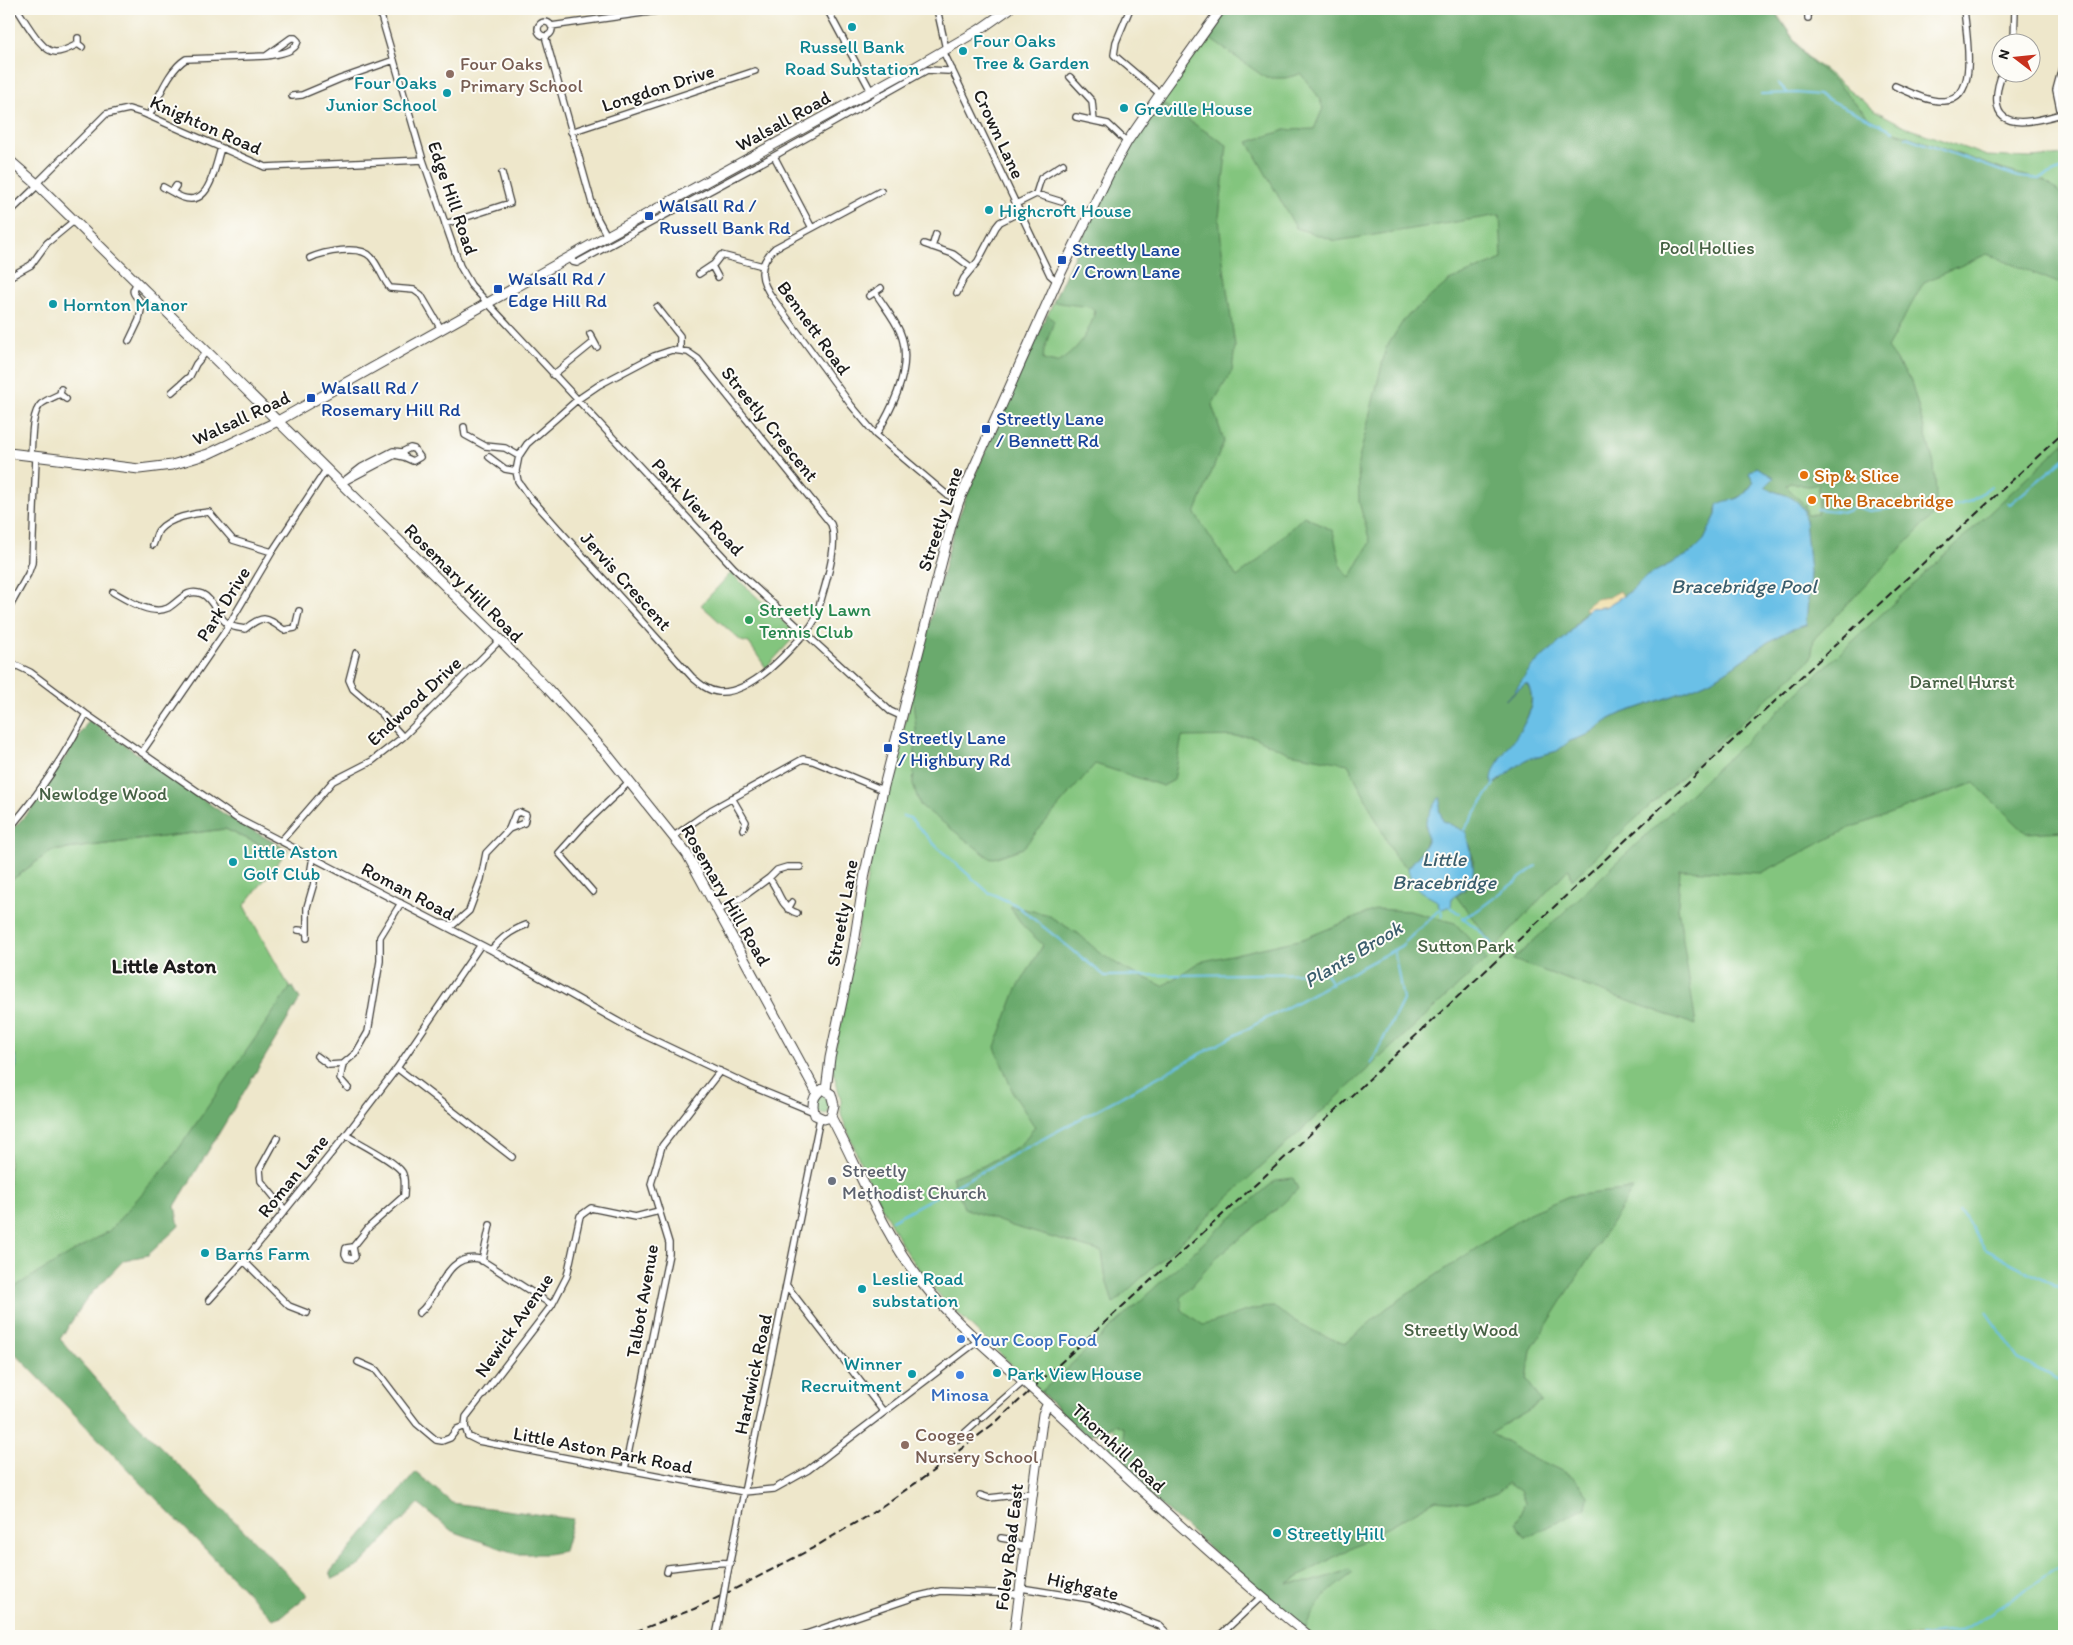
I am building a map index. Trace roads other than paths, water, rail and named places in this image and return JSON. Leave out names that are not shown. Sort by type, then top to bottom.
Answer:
[{"type":"main road","name":"Walsall Road","points":[[9,453],[139,469],[172,465],[230,445],[276,422],[871,91],[979,30],[1009,9]]},
{"type":"main road","name":"Streetly Lane","points":[[822,1091],[853,950],[865,873],[883,790],[959,501],[1091,208],[1127,142],[1221,9]]},
{"type":"main road","name":"Rosemary Hill Road","points":[[9,160],[38,184],[75,220],[276,422],[500,640],[548,689],[630,781],[674,836],[698,873],[822,1091]]},
{"type":"main road","points":[[822,1091],[831,1094],[834,1109],[831,1117],[817,1115],[813,1103],[822,1091]]},
{"type":"main road","name":"Thornhill Road","points":[[831,1117],[882,1219],[914,1272],[933,1295],[979,1340],[1101,1451],[1149,1499],[1261,1597],[1309,1636]]},
{"type":"main road","name":"Foley Road East","points":[[1014,1636],[1043,1414],[1048,1403]]},
{"type":"street","points":[[17,9],[44,48],[53,52],[59,52],[79,43]]},
{"type":"street","name":"Edge Hill Road","points":[[378,9],[423,160],[445,224],[465,276],[487,303]]},
{"type":"street","points":[[608,236],[595,214],[545,36],[540,33],[538,27],[544,23],[551,26],[671,9]]},
{"type":"street","points":[[827,9],[871,91]]},
{"type":"street","name":"Crown Lane","points":[[937,9],[944,50],[952,70],[1050,275],[1057,281]]},
{"type":"street","points":[[1808,9],[1808,18]]},
{"type":"street","points":[[1898,96],[1898,88],[1918,96],[1943,102],[1954,99],[1962,93],[1967,84],[1968,58],[1964,9]]},
{"type":"street","points":[[2014,32],[2015,9]]},
{"type":"street","points":[[1129,12],[1116,42],[1114,54],[1160,94]]},
{"type":"street","points":[[545,36],[550,33],[551,26]]},
{"type":"street","points":[[149,116],[173,72],[179,63],[186,59],[266,56],[292,50],[298,41],[290,38],[266,56]]},
{"type":"street","points":[[292,96],[302,95],[340,78],[394,60]]},
{"type":"street","points":[[1999,82],[1997,96],[2000,115],[2005,120],[2034,121],[2063,114],[2056,90],[2064,60]]},
{"type":"street","name":"Walsall Road","points":[[570,257],[573,262],[577,263],[927,70],[952,70]]},
{"type":"street","name":"Longdon Drive","points":[[571,132],[755,72]]},
{"type":"street","points":[[1070,77],[1092,101],[1094,122]]},
{"type":"street","name":"Knighton Road","points":[[9,213],[106,114],[129,109],[265,167],[423,160]]},
{"type":"street","points":[[1076,117],[1108,124],[1127,142]]},
{"type":"street","points":[[162,186],[181,198],[192,200],[201,197],[207,191],[221,148]]},
{"type":"street","points":[[774,156],[812,228]]},
{"type":"street","points":[[1036,194],[1041,178],[1063,164]]},
{"type":"street","points":[[445,224],[510,203],[502,173]]},
{"type":"street","points":[[172,192],[176,186]]},
{"type":"street","name":"Bennett Road","points":[[881,191],[775,248],[767,256],[762,266],[761,277],[765,288],[851,405],[876,435],[946,494],[959,501]]},
{"type":"street","points":[[1016,204],[1036,194],[1062,202]]},
{"type":"street","points":[[957,293],[963,288],[996,226],[1020,212]]},
{"type":"street","points":[[9,277],[31,265],[47,243],[75,220]]},
{"type":"street","points":[[932,247],[936,234]]},
{"type":"street","points":[[924,244],[952,254],[972,268]]},
{"type":"street","points":[[310,258],[328,251],[358,251],[367,253],[390,288],[414,290],[421,295],[441,329]]},
{"type":"street","points":[[699,274],[712,266],[723,252],[762,266]]},
{"type":"street","points":[[712,266],[718,277]]},
{"type":"street","points":[[128,341],[139,320],[142,305],[133,293],[133,289],[138,283]]},
{"type":"street","points":[[876,435],[904,371],[904,351],[900,331],[872,294],[881,288]]},
{"type":"street","name":"Park View Road","points":[[487,303],[734,568],[890,711],[902,716]]},
{"type":"street","points":[[489,458],[505,469],[516,471],[519,456],[527,444],[577,400],[654,356],[680,350],[680,336],[656,306]]},
{"type":"street","points":[[553,374],[596,344],[590,334]]},
{"type":"street","name":"Streetly Crescent","points":[[680,350],[688,352],[698,359],[831,524],[833,549],[816,618],[805,634]]},
{"type":"street","points":[[172,392],[190,376],[196,364],[206,352]]},
{"type":"street","points":[[9,608],[32,563],[35,417],[41,404],[60,392],[66,399]]},
{"type":"street","points":[[464,427],[465,435]]},
{"type":"street","points":[[458,437],[465,435],[485,446],[505,448],[519,456]]},
{"type":"street","points":[[340,484],[395,455],[403,455]]},
{"type":"street","name":"Park Drive","points":[[142,752],[187,690],[229,625],[272,552],[326,470]]},
{"type":"street","name":"Jervis Crescent","points":[[516,471],[518,481],[528,496],[701,686],[721,692],[742,686],[772,667],[805,634]]},
{"type":"street","points":[[153,545],[160,530],[175,520],[193,513],[209,512],[233,540],[272,552]]},
{"type":"street","points":[[113,592],[133,604],[154,610],[167,608],[182,596],[192,592],[204,594],[229,625],[245,629],[257,619],[268,619],[284,630],[295,628],[299,611]]},
{"type":"street","name":"Endwood Drive","points":[[281,841],[333,781],[372,761],[403,737],[500,640]]},
{"type":"street","points":[[356,653],[355,669],[349,680],[353,689],[381,713],[403,737]]},
{"type":"street","points":[[9,656],[12,663]]},
{"type":"street","name":"Roman Road","points":[[12,663],[30,672],[86,714],[236,818],[480,946],[491,950],[635,1031],[817,1115]]},
{"type":"street","points":[[9,829],[30,804],[86,714]]},
{"type":"street","points":[[674,836],[732,798],[803,759],[813,761],[883,790]]},
{"type":"street","points":[[593,892],[559,853],[586,823],[630,781]]},
{"type":"street","points":[[732,798],[746,822],[743,829]]},
{"type":"street","points":[[434,922],[453,925],[469,911],[481,879],[486,853],[510,829]]},
{"type":"street","points":[[307,938],[308,907],[314,883],[310,869],[313,857]]},
{"type":"street","points":[[719,910],[743,897],[777,870],[793,864],[800,868]]},
{"type":"street","points":[[769,878],[776,886],[784,905],[798,913]]},
{"type":"street","points":[[788,909],[792,902]]},
{"type":"street","points":[[317,1056],[329,1065],[343,1064],[356,1053],[368,1032],[380,961],[380,937],[400,903]]},
{"type":"street","points":[[491,950],[510,931],[526,925]]},
{"type":"street","points":[[298,930],[306,931]]},
{"type":"street","name":"Roman Lane","points":[[209,1300],[244,1261],[346,1135],[397,1068],[480,946]]},
{"type":"street","points":[[343,1064],[340,1079],[348,1088]]},
{"type":"street","points":[[397,1068],[512,1157]]},
{"type":"street","name":"Talbot Avenue","points":[[625,1469],[669,1254],[669,1243],[651,1184],[662,1146],[720,1071]]},
{"type":"street","name":"Hardwick Road","points":[[716,1636],[787,1286],[817,1115]]},
{"type":"street","points":[[346,1135],[394,1164],[403,1173],[405,1180],[404,1196],[369,1227],[354,1247]]},
{"type":"street","points":[[276,1138],[260,1169],[262,1181],[285,1210]]},
{"type":"street","name":"Newick Avenue","points":[[358,1362],[376,1370],[417,1424],[436,1440],[442,1442],[465,1426],[466,1416],[552,1304],[567,1276],[580,1216],[591,1208],[635,1217],[659,1212]]},
{"type":"street","points":[[482,1260],[490,1225]]},
{"type":"street","points":[[418,1313],[431,1301],[442,1281],[456,1264],[468,1258],[482,1260],[552,1304]]},
{"type":"street","points":[[244,1261],[289,1306],[307,1313]]},
{"type":"street","points":[[787,1286],[883,1411]]},
{"type":"street","name":"Little Aston Park Road","points":[[465,1426],[468,1436],[478,1441],[744,1492],[774,1489],[808,1470],[883,1411],[979,1340]]},
{"type":"street","points":[[958,1439],[1027,1384]]},
{"type":"street","points":[[980,1496],[989,1498],[1033,1493]]},
{"type":"street","points":[[1001,1538],[1012,1540],[1016,1545],[1026,1547]]},
{"type":"street","points":[[667,1572],[668,1568],[689,1567],[703,1563],[731,1563]]},
{"type":"street","points":[[800,1636],[915,1597],[941,1591],[1020,1591]]},
{"type":"street","name":"Highgate","points":[[1020,1591],[1090,1599],[1160,1626],[1169,1635]]},
{"type":"street","points":[[1219,1636],[1261,1597]]},
{"type":"street","points":[[1159,1635],[1164,1629]]},
{"type":"water","name":"Bracebridge Pool","points":[[1757,467],[1774,478],[1765,487],[1790,497],[1804,510],[1810,573],[1806,625],[1793,629],[1767,642],[1707,682],[1620,714],[1587,735],[1570,741],[1557,751],[1527,759],[1492,785],[1493,774],[1498,762],[1524,725],[1530,711],[1532,698],[1528,685],[1525,684],[1505,700],[1514,692],[1532,666],[1567,636],[1590,608],[1605,607],[1631,591],[1647,576],[1691,553],[1704,540],[1716,515],[1717,505],[1744,494],[1754,482],[1749,473]]},
{"type":"water","name":"Little Bracebridge","points":[[1439,798],[1441,798],[1439,809],[1443,821],[1466,832],[1473,868],[1469,883],[1452,898],[1451,907],[1443,909],[1438,906],[1439,902],[1415,886],[1408,868],[1420,854],[1427,841],[1426,820]]},
{"type":"water","points":[[9,1048],[16,1061],[16,1068],[12,1076],[9,1076]]},
{"type":"waterway","points":[[1778,83],[1787,92]]},
{"type":"waterway","points":[[1761,94],[1797,93],[1819,95],[1894,131]]},
{"type":"waterway","points":[[1906,137],[2018,177],[2039,179],[2064,168]]},
{"type":"waterway","name":"Plants Brook","points":[[2008,503],[2010,504],[2064,459]]},
{"type":"waterway","name":"Plants Brook","points":[[1817,509],[1845,512],[1856,507],[1870,511],[1909,506],[1951,507],[1971,501],[1991,486]]},
{"type":"waterway","name":"Plants Brook","points":[[1464,830],[1494,784]]},
{"type":"waterway","points":[[903,816],[910,818],[937,847],[988,892],[1016,905],[1105,976],[1326,973],[1332,985]]},
{"type":"waterway","points":[[1463,918],[1478,910],[1536,866]]},
{"type":"waterway","points":[[1451,907],[1459,914]]},
{"type":"waterway","name":"Plants Brook","points":[[892,1220],[1401,946],[1441,908]]},
{"type":"waterway","name":"Plants Brook","points":[[1441,910],[1442,917]]},
{"type":"waterway","points":[[1462,917],[1480,931],[1497,950]]},
{"type":"waterway","points":[[1371,1064],[1403,1000],[1394,950]]},
{"type":"waterway","points":[[1959,1211],[1965,1217],[1985,1249],[2064,1291]]},
{"type":"waterway","points":[[1986,1312],[2019,1359],[2064,1383]]},
{"type":"waterway","points":[[1920,1636],[1958,1632],[1968,1628],[2064,1564]]},
{"type":"railway","points":[[624,1636],[694,1609],[813,1548],[872,1513],[929,1474],[997,1421],[1278,1164],[2064,432]]},
{"type":"place","name":"Russell Bank Road Substation","points":[[852,27]]},
{"type":"place","name":"Four Oaks Tree & Garden","points":[[963,51]]},
{"type":"place","name":"Four Oaks Primary School","points":[[450,74]]},
{"type":"place","name":"Four Oaks Junior School","points":[[447,93]]},
{"type":"place","name":"Greville House","points":[[1124,108]]},
{"type":"place","name":"Highcroft House","points":[[989,210]]},
{"type":"place","name":"Walsall Rd / Russell Bank Rd","points":[[649,216]]},
{"type":"place","name":"Streetly Lane / Crown Lane","points":[[1062,260]]},
{"type":"place","name":"Walsall Rd / Edge Hill Rd","points":[[498,289]]},
{"type":"place","name":"Hornton Manor","points":[[53,304]]},
{"type":"place","name":"Walsall Rd / Rosemary Hill Rd","points":[[311,398]]},
{"type":"place","name":"Streetly Lane / Bennett Rd","points":[[986,429]]},
{"type":"place","name":"Sip & Slice","points":[[1804,475]]},
{"type":"place","name":"The Bracebridge","points":[[1812,500]]},
{"type":"place","name":"Streetly Lawn Tennis Club","points":[[749,620]]},
{"type":"place","name":"Streetly Lane / Highbury Rd","points":[[888,748]]},
{"type":"place","name":"Little Aston Golf Club","points":[[233,862]]},
{"type":"place","name":"Streetly Methodist Church","points":[[832,1181]]},
{"type":"place","name":"Barns Farm","points":[[205,1253]]},
{"type":"place","name":"Leslie Road substation","points":[[862,1289]]},
{"type":"place","name":"Your Coop Food","points":[[961,1339]]},
{"type":"place","name":"Park View House","points":[[997,1373]]},
{"type":"place","name":"Winner Recruitment","points":[[912,1374]]},
{"type":"place","name":"Minosa","points":[[960,1375]]},
{"type":"place","name":"Coogee Nursery School","points":[[905,1445]]},
{"type":"place","name":"Streetly Hill","points":[[1277,1533]]},
{"type":"district","name":"Little Aston","points":[[164,965]]},
{"type":"park label","name":"Pool Hollies","points":[[1707,247]]},
{"type":"park label","name":"Darnel Hurst","points":[[1962,681]]},
{"type":"park label","name":"Newlodge Wood","points":[[103,793]]},
{"type":"park label","name":"Sutton Park","points":[[1466,945]]},
{"type":"park label","name":"Streetly Wood","points":[[1461,1329]]}]
